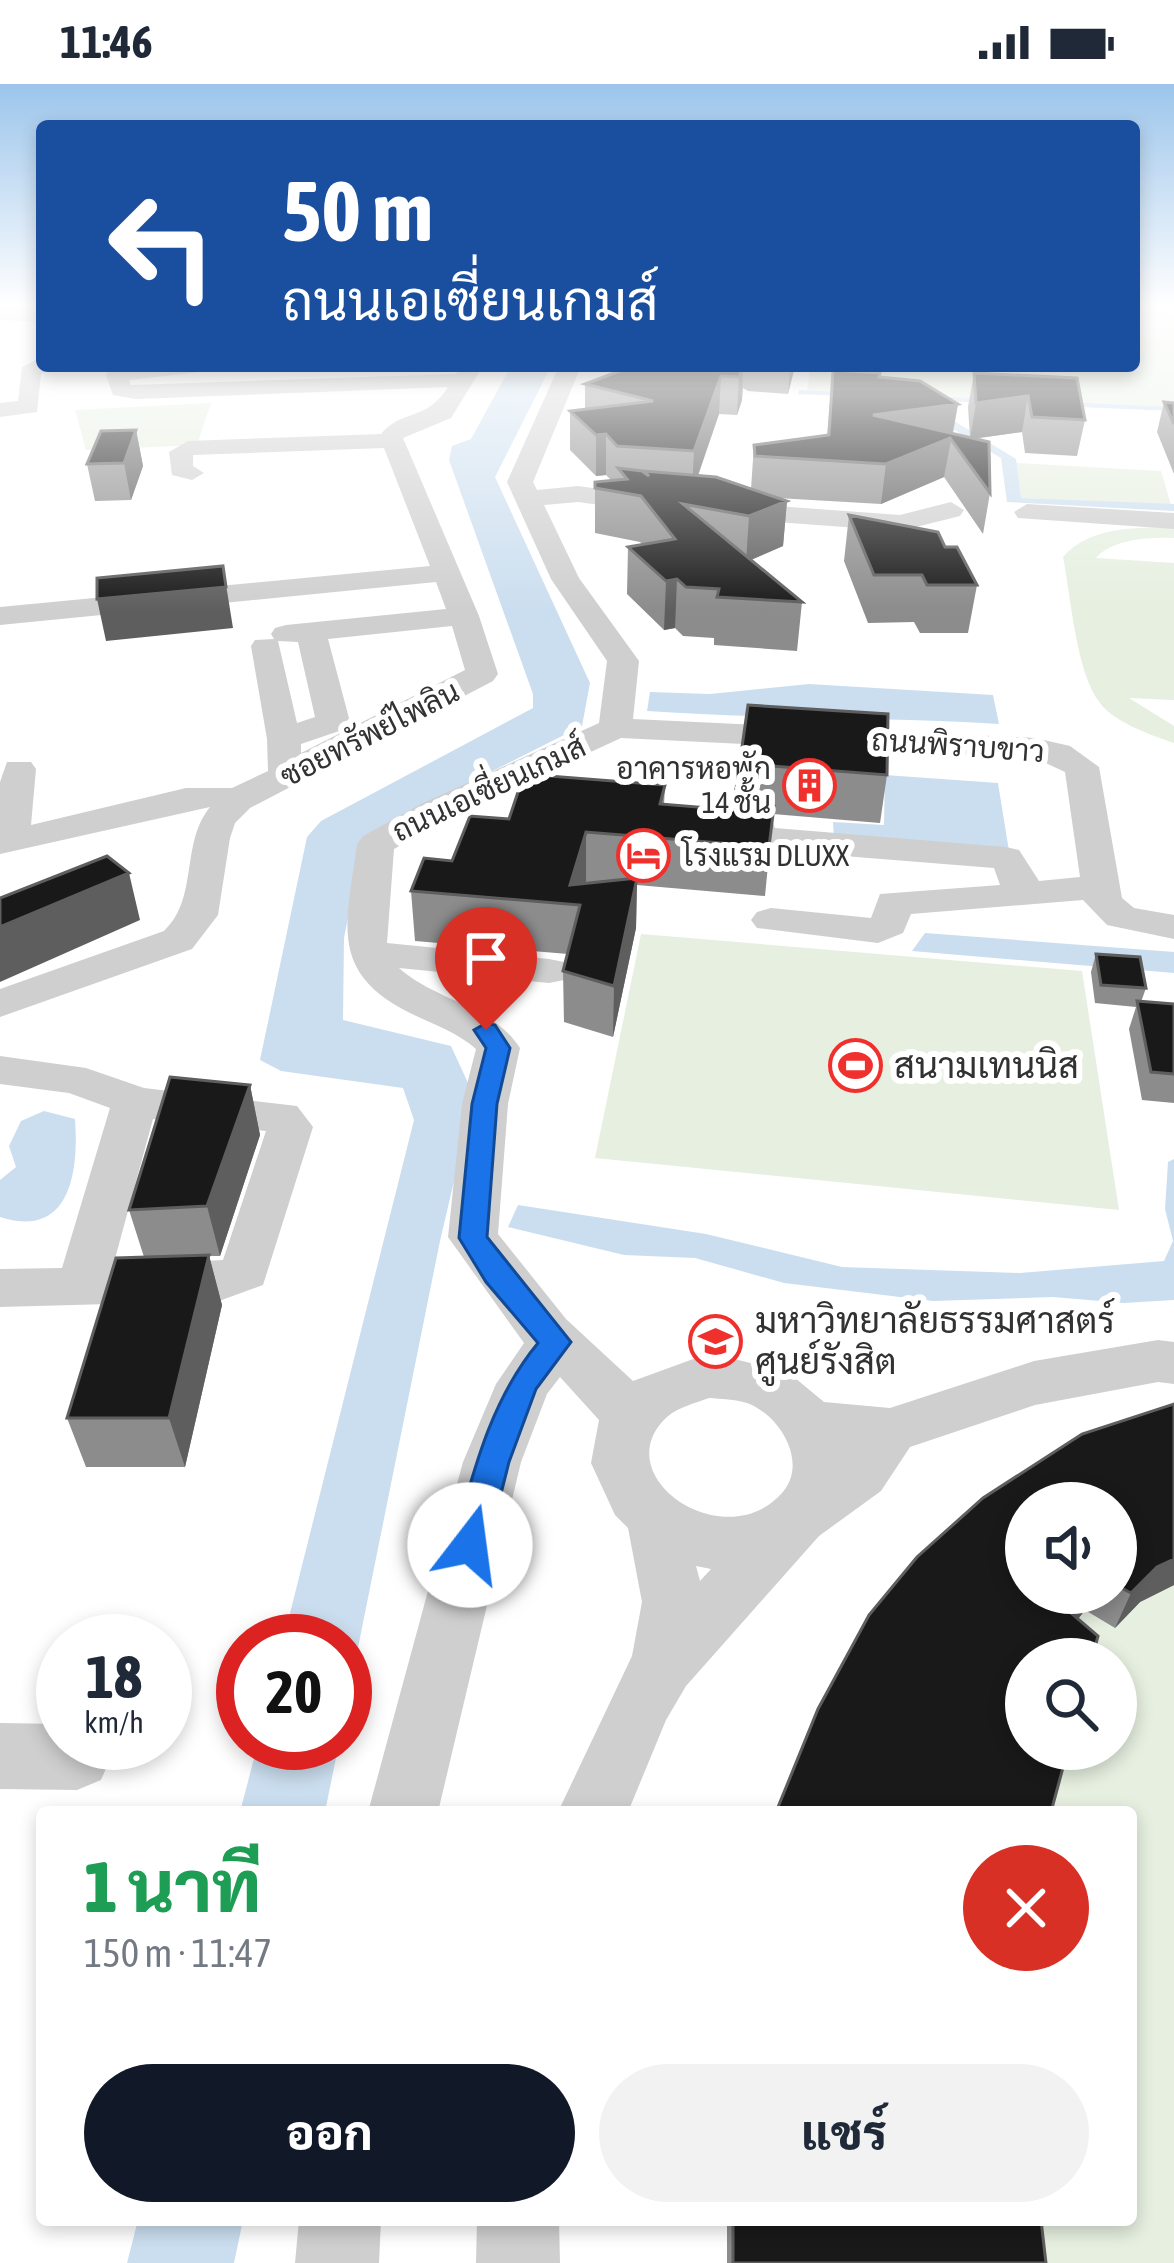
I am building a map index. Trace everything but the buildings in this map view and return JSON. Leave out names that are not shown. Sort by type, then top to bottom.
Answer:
[{"type":"street","points":[[329,430],[338,408]]},
{"type":"street","points":[[192,472],[181,470],[181,452],[188,448],[392,440],[399,428],[446,408]]},
{"type":"street","points":[[562,408],[520,482],[528,499],[578,494],[900,523],[951,510]]},
{"type":"street","name":"ซอยทรัพย์ไพลิน","points":[[0,1004],[178,940],[195,928],[217,821],[237,800],[482,674],[464,616],[392,440]]},
{"type":"street","name":"ถนนเอเซี่ยนเกมส์","points":[[367,953],[364,914],[372,898],[376,844],[408,822],[493,785],[552,785],[616,728],[623,661],[566,579],[528,499]]},
{"type":"street","points":[[1027,512],[1174,521]]},
{"type":"street","points":[[831,518],[828,540],[879,550]]},
{"type":"street","points":[[0,616],[446,573]]},
{"type":"street","points":[[248,592],[281,635],[333,722],[284,739]]},
{"type":"street","points":[[281,635],[464,616]]},
{"type":"street","points":[[281,635],[285,776]]},
{"type":"street","name":"ถนนพิราบขาว","points":[[616,728],[1035,748],[1058,753],[1082,767],[1097,887]]},
{"type":"street","points":[[19,769],[16,853],[186,799],[237,800]]},
{"type":"street","points":[[757,823],[755,838],[1006,858],[1019,875],[1020,892]]},
{"type":"street","points":[[866,846],[867,891],[894,902],[942,903],[1097,887],[1103,902],[1121,917],[1174,927]]},
{"type":"street","points":[[771,920],[878,931],[889,925],[894,902]]},
{"type":"street","points":[[367,953],[549,971]]},
{"type":"street","points":[[367,953],[377,974],[406,996],[486,1030],[498,1048],[484,1104],[473,1238],[497,1275],[608,1388],[629,1419]]},
{"type":"street","points":[[0,1288],[219,1282],[245,1273],[290,1127],[281,1117],[135,1102],[106,1086],[72,1077],[4,1083]]},
{"type":"street","points":[[82,1287],[135,1102]]},
{"type":"street","points":[[567,1350],[675,1383]]},
{"type":"street","points":[[406,1806],[492,1462],[523,1384],[567,1350]]},
{"type":"street","points":[[808,1424],[890,1431],[1034,1383],[1157,1361],[1174,1363]]},
{"type":"street","points":[[596,1806],[641,1701],[663,1665],[798,1518],[819,1489],[823,1463],[808,1424],[772,1390],[741,1379],[707,1376],[675,1383],[648,1397],[629,1419],[620,1444],[621,1472],[634,1499],[657,1522],[687,1538],[723,1544],[755,1541],[798,1518],[861,1474],[890,1431]]},
{"type":"street","points":[[657,1522],[673,1602],[663,1665]]},
{"type":"street","points":[[0,1756],[36,1756]]},
{"type":"street","points":[[338,2263],[340,2226]]},
{"type":"street","points":[[518,2226],[518,2263]]},
{"type":"green space","points":[[209,408],[197,445],[86,450],[75,410]]},
{"type":"green space","points":[[1016,463],[1161,471],[1171,505],[1021,498]]},
{"type":"green space","points":[[1174,527],[1174,538],[1121,543],[1096,558],[1174,563],[1174,700],[1129,698],[1174,726],[1174,743],[1115,717],[1092,690],[1080,654],[1063,557],[1100,534]]},
{"type":"green space","name":"สนามเทนนิส","points":[[641,934],[1082,971],[1119,1210],[595,1158]]},
{"type":"green space","points":[[1174,1435],[1174,2263],[727,2263],[727,2226],[1137,2226],[1137,1806],[785,1806],[907,1591],[1005,1517],[1005,1614],[1137,1614],[1137,1482],[1051,1482],[1068,1469]]},
{"type":"water","points":[[488,408],[530,408],[495,477],[590,683],[582,726],[364,836],[344,938],[343,1020],[451,1046],[474,1096],[365,1614],[290,1614],[414,1120],[403,1088],[281,1071],[260,1060],[307,837],[321,821],[533,708],[533,694],[449,460],[452,446],[471,439]]},
{"type":"water","points":[[917,408],[933,408],[1016,459],[1021,498],[1174,504],[1174,511],[1007,502],[1001,458]]},
{"type":"water","points":[[1097,408],[1174,408],[1174,411]]},
{"type":"water","points":[[809,684],[993,695],[999,724],[647,711],[650,692],[710,694]]},
{"type":"water","points":[[885,775],[998,783],[1009,851],[834,837],[833,822],[884,825]]},
{"type":"water","points":[[925,933],[1174,952],[1174,973],[912,951]]},
{"type":"water","points":[[44,1111],[75,1119],[75,1160],[65,1196],[42,1219],[23,1222],[0,1217],[0,1180],[16,1167],[9,1146],[21,1121]]},
{"type":"water","points":[[1174,1159],[1174,1300],[933,1301],[784,1283],[695,1258],[624,1255],[508,1227],[518,1205],[706,1234],[842,1267],[1020,1273],[1164,1261],[1173,1241],[1165,1209],[1168,1162]]},
{"type":"water","points":[[251,1770],[334,1770],[326,1806],[242,1806]]},
{"type":"water","points":[[136,2226],[242,2226],[234,2263],[127,2263]]},
{"type":"place","name":"อาคารหอพัก 14 ชั้น","points":[[810,786]]},
{"type":"place","name":"โรงแรม DLUXX","points":[[643,856]]},
{"type":"place","name":"สนามเทนนิส","points":[[855,1065]]},
{"type":"place","name":"มหาวิทยาลัยธรรมศาสตร์ ศูนย์รังสิต","points":[[716,1341]]},
{"type":"route","points":[[470,1545],[492,1462],[523,1384],[556,1342],[497,1275],[473,1238],[484,1104],[498,1048],[486,1030]]}]
